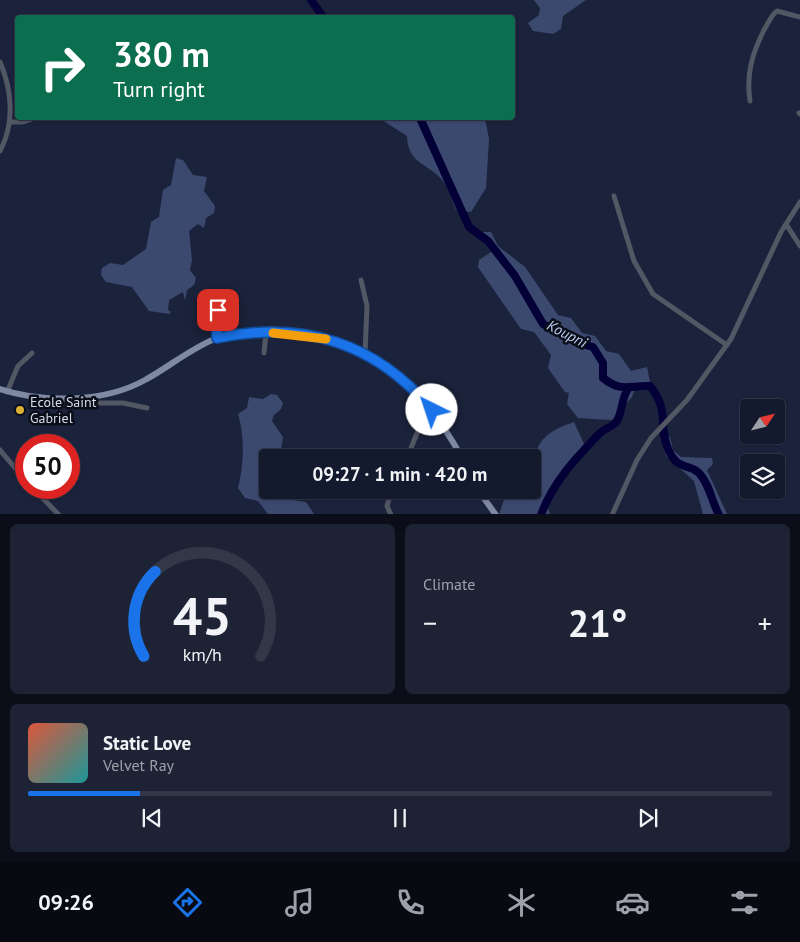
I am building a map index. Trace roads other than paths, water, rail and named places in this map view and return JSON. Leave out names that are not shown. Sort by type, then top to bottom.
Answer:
[{"type":"main road","points":[[0,389],[42,397],[67,398],[106,393],[130,388],[217,338],[240,334],[297,334],[326,338],[365,354],[398,376],[428,406],[456,449]]},
{"type":"main road","points":[[485,499],[496,514]]},
{"type":"street","points":[[750,101],[748,73],[754,50],[767,25],[777,11],[800,17]]},
{"type":"street","points":[[0,62],[7,77],[10,93],[10,122],[1,147]]},
{"type":"street","points":[[10,122],[29,120]]},
{"type":"street","points":[[614,196],[634,260],[654,294],[727,345]]},
{"type":"street","points":[[612,514],[640,454],[650,438],[687,400],[727,345],[786,224],[800,202]]},
{"type":"street","points":[[786,224],[800,246]]},
{"type":"street","points":[[361,280],[367,306],[365,354]]},
{"type":"street","points":[[217,338],[216,312],[224,308]]},
{"type":"street","points":[[264,353],[266,333]]},
{"type":"street","points":[[8,392],[18,366],[32,353]]},
{"type":"street","points":[[67,398],[79,403],[123,403],[147,408]]},
{"type":"street","points":[[411,449],[428,406]]},
{"type":"street","points":[[0,450],[15,468]]},
{"type":"street","points":[[44,499],[59,514]]},
{"type":"street","points":[[389,499],[387,506],[391,514]]},
{"type":"waterway","name":"Koupni","points":[[311,0],[322,15]]},
{"type":"waterway","name":"Koupni","points":[[421,120],[469,227],[488,241],[515,276],[543,324],[578,343],[593,347],[603,363],[603,378],[621,387],[650,386],[660,404],[664,434],[672,457],[680,464],[699,473],[708,488],[719,514]]},
{"type":"waterway","points":[[541,514],[558,481],[599,434],[617,421],[628,389]]},
{"type":"place","name":"Ecole Saint Gabriel","points":[[20,410]]}]
